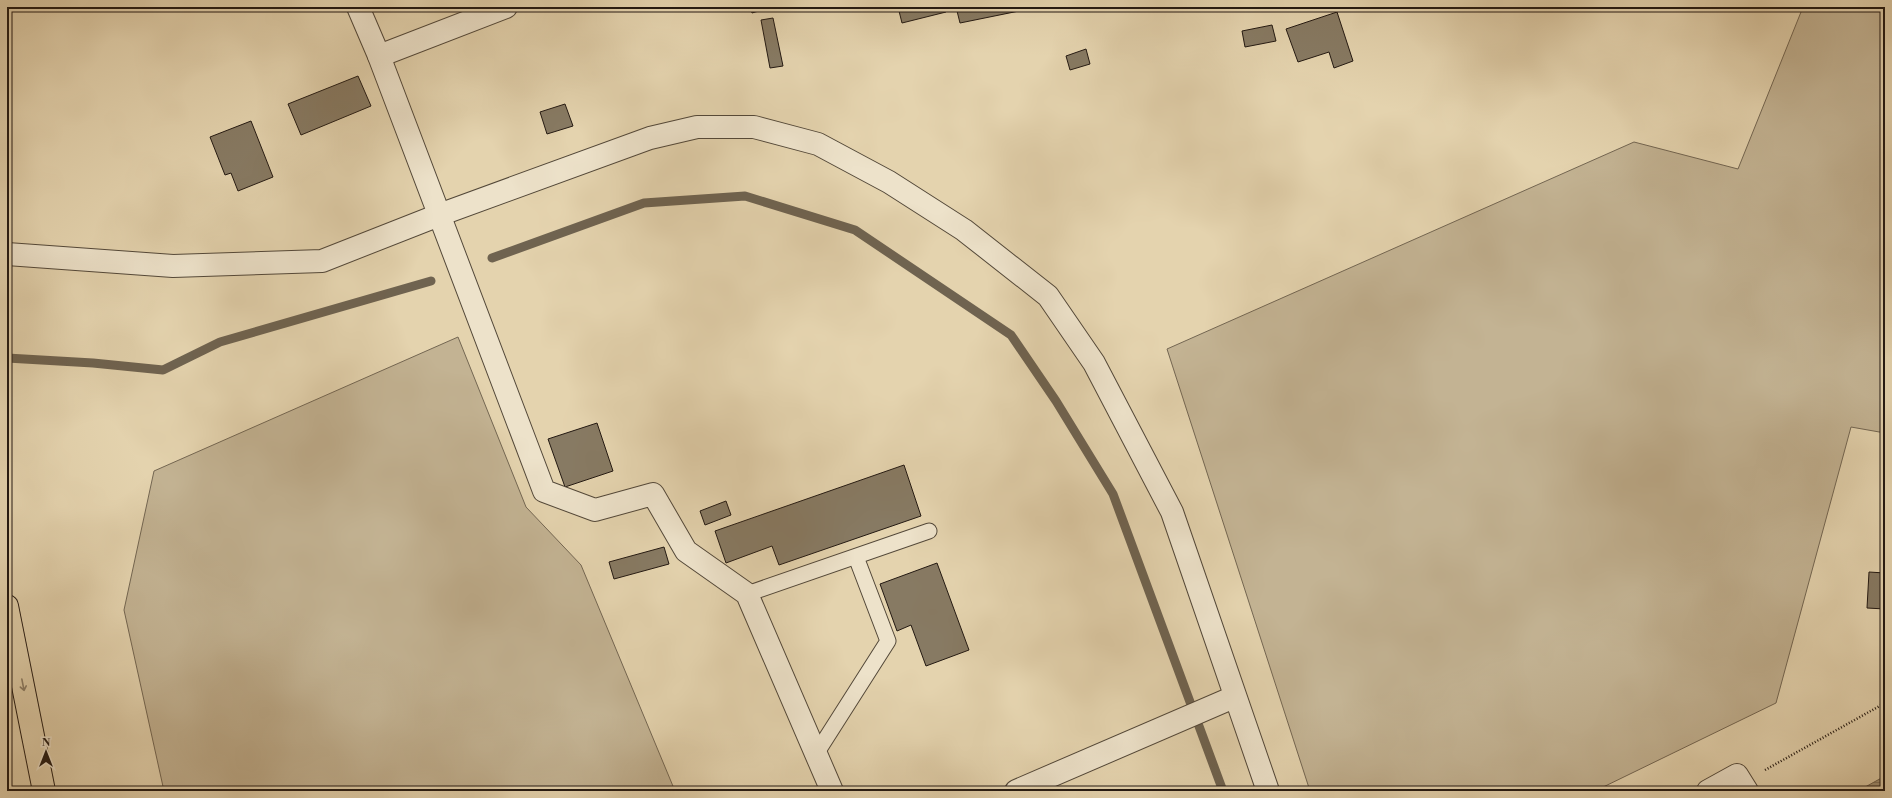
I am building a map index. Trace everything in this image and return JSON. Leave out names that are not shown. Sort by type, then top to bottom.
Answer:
[{"type":"highway","points":[[7,606],[44,791]]},
{"type":"street","points":[[358,7],[379,56],[544,491],[595,510],[653,494],[686,552],[747,594],[832,791]]},
{"type":"street","points":[[379,56],[506,7]]},
{"type":"street","points":[[7,254],[173,266],[322,261],[440,215],[650,138],[697,126],[754,127],[818,144],[889,182],[964,230],[1048,296],[1094,363],[1172,512],[1234,697],[1268,791]]},
{"type":"street","points":[[1016,791],[1234,697]]},
{"type":"street","points":[[1708,791],[1737,775],[1745,787]]},
{"type":"lane","points":[[747,594],[929,531]]},
{"type":"lane","points":[[816,754],[888,641],[856,557]]},
{"type":"path","points":[[1745,787],[1885,704]]},
{"type":"shaded area","points":[[1803,7],[1885,7],[1885,433],[1851,427],[1776,703],[1595,791],[1310,791],[1167,349],[1634,142],[1738,169]]},
{"type":"shaded area","points":[[458,337],[526,507],[581,565],[675,791],[164,791],[124,610],[154,471]]},
{"type":"shaded area","points":[[1885,776],[1885,791],[1858,791]]},
{"type":"building","points":[[750,7],[772,7],[752,13]]},
{"type":"building","points":[[898,7],[945,7],[946,12],[902,23]]},
{"type":"building","points":[[956,7],[1018,7],[1019,11],[960,23]]},
{"type":"building","points":[[1337,12],[1353,61],[1334,68],[1329,52],[1298,62],[1286,29]]},
{"type":"building","points":[[773,18],[783,66],[770,68],[761,20]]},
{"type":"building","points":[[1272,25],[1276,41],[1245,47],[1242,31]]},
{"type":"building","points":[[1086,49],[1090,64],[1070,70],[1066,56]]},
{"type":"building","points":[[358,76],[371,106],[301,135],[288,104]]},
{"type":"building","points":[[565,104],[573,126],[547,134],[540,112]]},
{"type":"building","points":[[251,121],[273,177],[238,191],[231,173],[225,175],[210,137]]},
{"type":"building","points":[[597,423],[613,471],[565,487],[548,439]]},
{"type":"building","points":[[904,465],[921,516],[779,565],[772,546],[726,563],[715,531]]},
{"type":"building","points":[[726,501],[731,515],[705,525],[700,511]]},
{"type":"building","points":[[664,547],[669,564],[614,579],[609,562]]},
{"type":"building","points":[[937,563],[969,650],[926,666],[911,625],[897,631],[880,584]]},
{"type":"building","points":[[1869,572],[1885,573],[1885,609],[1867,608]]},
{"type":"waterway","points":[[492,258],[644,203],[745,196],[855,230],[1011,335],[1056,401],[1113,494],[1223,791]]},
{"type":"waterway","points":[[7,358],[93,363],[163,370],[220,342],[431,281]]}]
